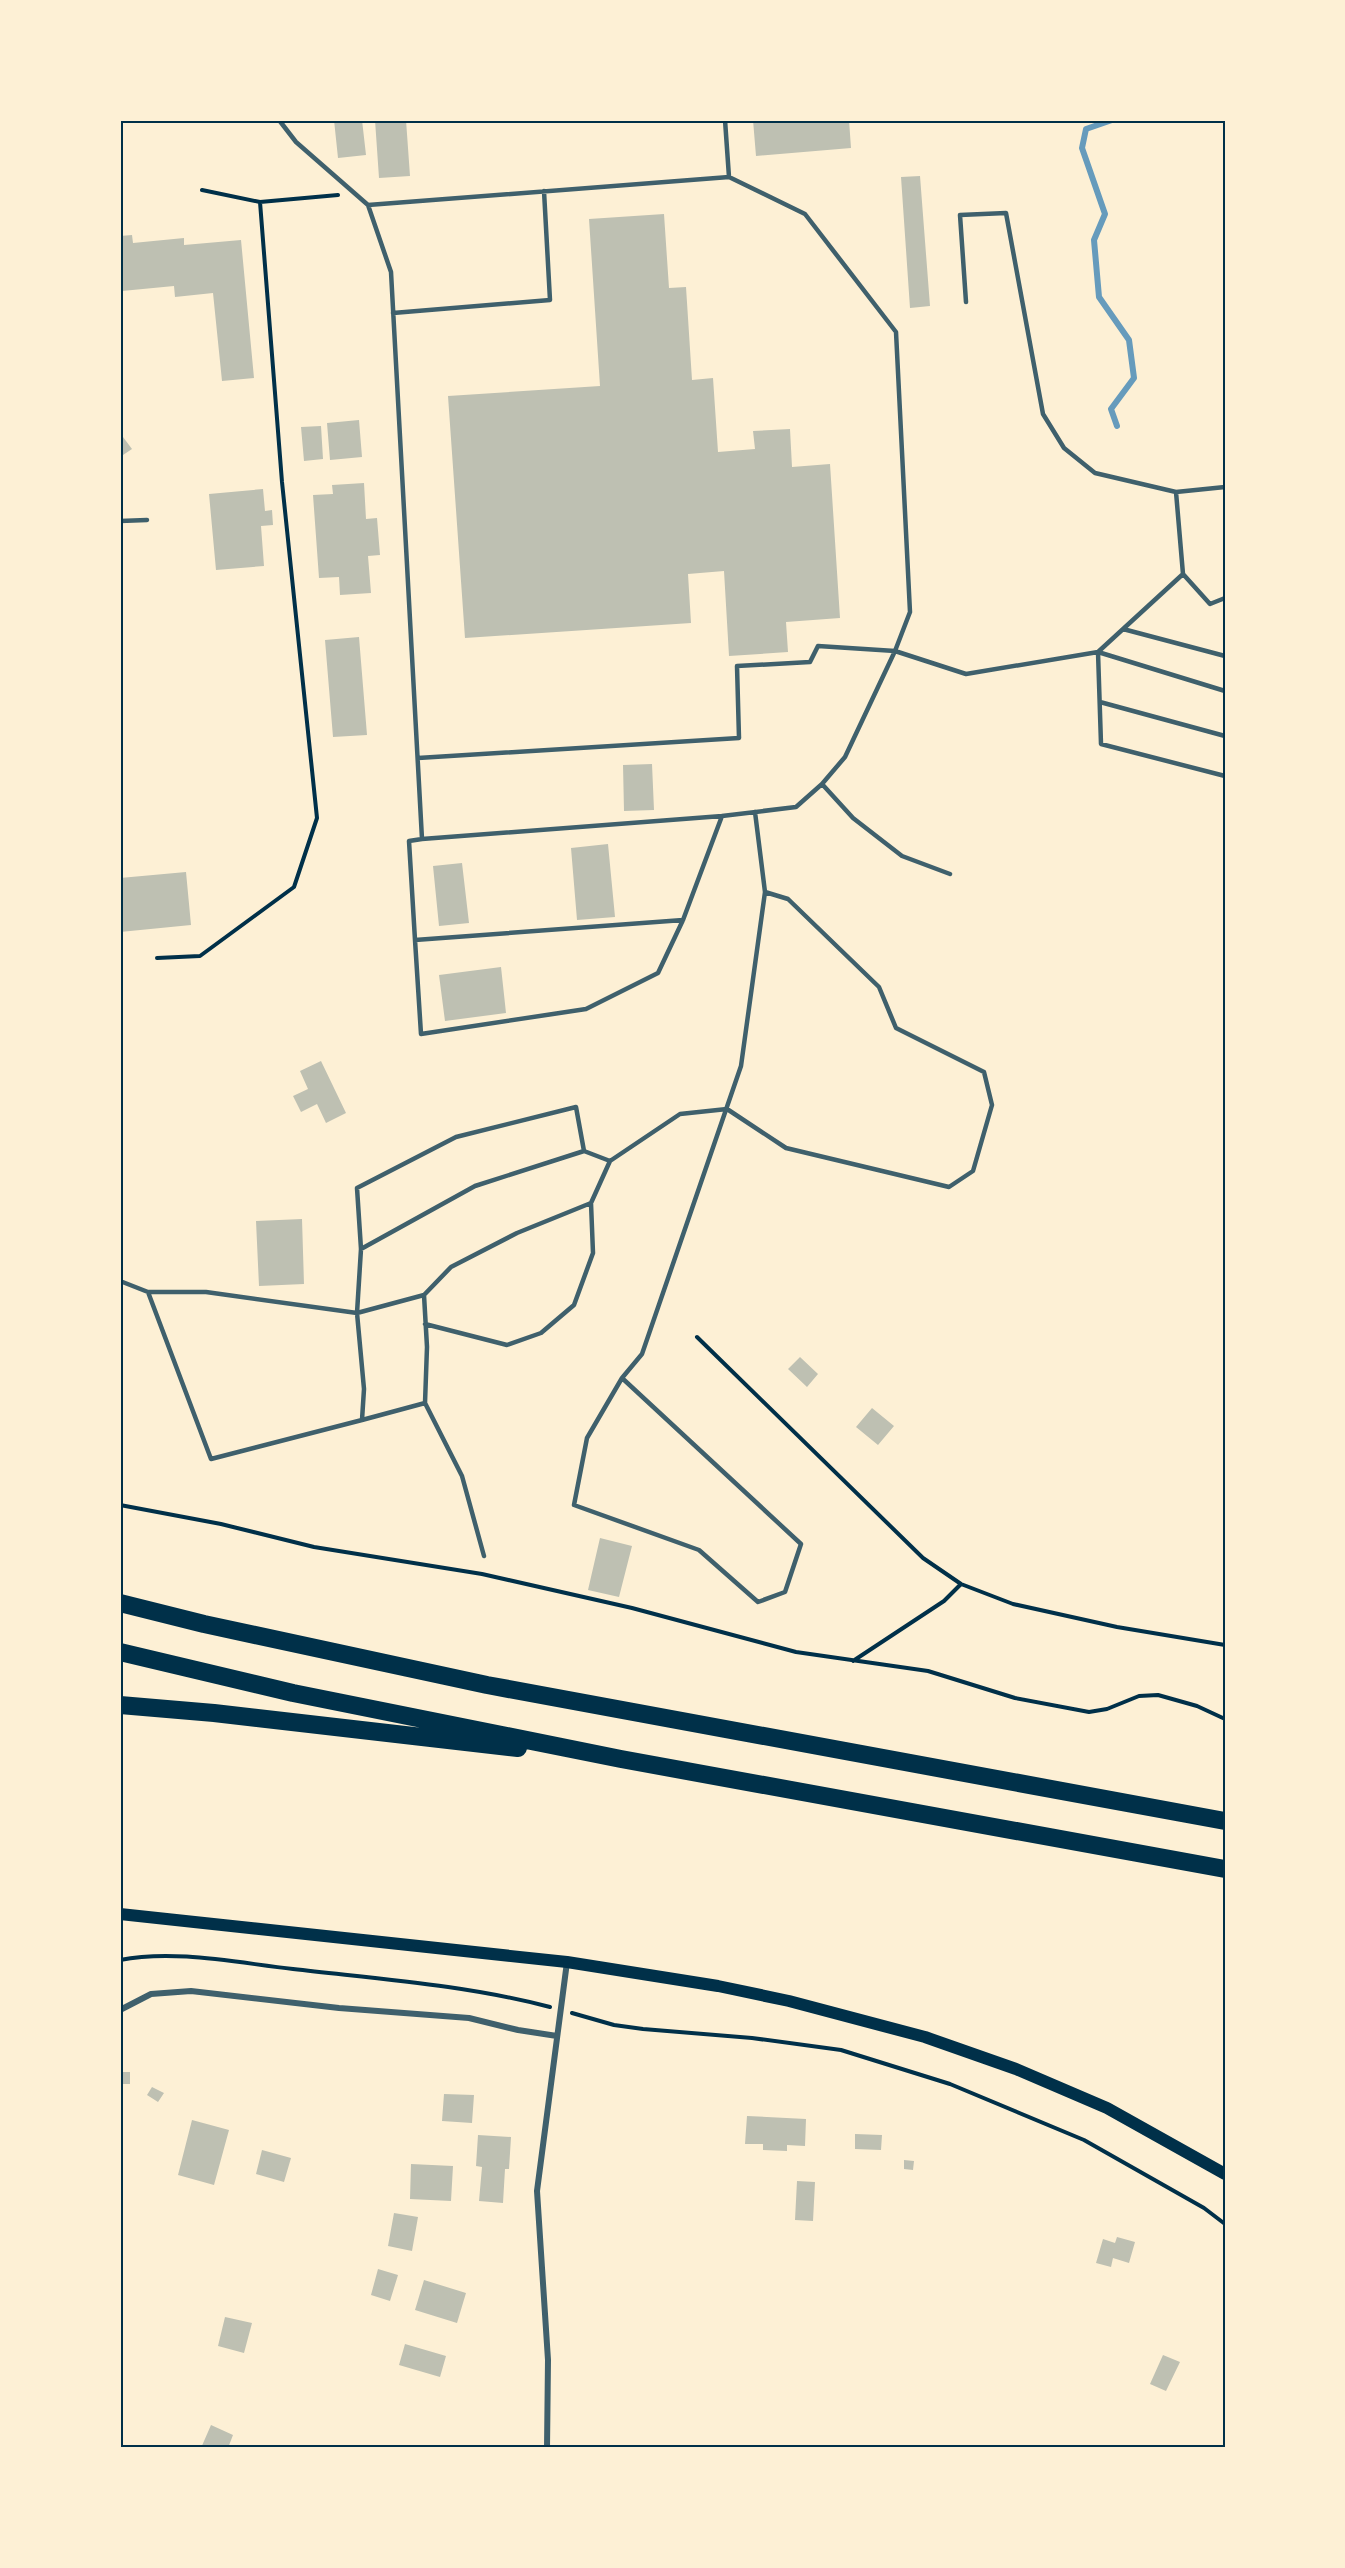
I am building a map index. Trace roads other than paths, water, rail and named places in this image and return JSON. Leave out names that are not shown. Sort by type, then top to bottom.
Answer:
[{"type":"highway","points":[[120,1590],[204,1624]]},
{"type":"highway","points":[[120,1603],[204,1624],[487,1685],[1225,1821]]},
{"type":"highway","points":[[120,1652],[293,1692],[621,1759],[1225,1869]]},
{"type":"highway","points":[[120,1705],[214,1713],[395,1736],[621,1759]]},
{"type":"main road","points":[[120,1914],[567,1962],[738,1990],[789,2001],[925,2037],[1016,2069],[1107,2108],[1225,2174]]},
{"type":"street","points":[[547,2448],[548,2360],[537,2191],[567,1962]]},
{"type":"street","points":[[120,2010],[151,1994],[191,1991],[339,2008],[470,2018],[518,2030],[557,2036]]},
{"type":"lane","points":[[279,120],[296,142],[368,205],[391,272],[422,840]]},
{"type":"lane","points":[[725,120],[729,177]]},
{"type":"lane","points":[[368,205],[729,177],[805,214],[896,332],[910,612],[895,651],[845,757],[822,784],[796,807],[722,816],[409,841],[422,1034],[586,1009],[658,973],[683,920],[722,816]]},
{"type":"lane","points":[[393,313],[550,300],[544,191]]},
{"type":"lane","points":[[966,302],[960,215],[1005,213],[1042,414],[1064,448],[1095,473],[1176,492],[1225,486]]},
{"type":"lane","points":[[1176,492],[1183,574],[1210,604],[1225,598]]},
{"type":"lane","points":[[120,521],[147,520]]},
{"type":"lane","points":[[1183,574],[1098,652],[1101,744],[1225,776]]},
{"type":"lane","points":[[1123,628],[1225,656]]},
{"type":"lane","points":[[418,758],[739,738],[737,666],[810,662],[818,646],[895,651],[966,674],[1098,652],[1225,691]]},
{"type":"lane","points":[[1100,702],[1225,736]]},
{"type":"lane","points":[[822,784],[853,818],[902,856],[950,874]]},
{"type":"lane","points":[[622,1378],[801,1544],[785,1592],[758,1602],[699,1550],[574,1505],[588,1438],[622,1378],[642,1354],[741,1066],[765,892],[755,812]]},
{"type":"lane","points":[[425,1324],[507,1346],[541,1333],[574,1305],[593,1253],[591,1203],[610,1161],[680,1114],[727,1109],[786,1148],[949,1187],[973,1171],[992,1105],[984,1072],[896,1028],[879,987],[788,899],[765,892]]},
{"type":"lane","points":[[415,940],[683,920]]},
{"type":"lane","points":[[362,1420],[364,1389],[357,1313],[361,1249],[357,1188],[456,1137],[576,1107],[584,1151]]},
{"type":"lane","points":[[361,1249],[475,1186],[584,1151],[610,1161]]},
{"type":"lane","points":[[120,1281],[148,1292],[206,1292],[357,1313],[424,1295],[451,1267],[517,1233],[591,1203]]},
{"type":"lane","points":[[148,1292],[211,1459],[425,1403]]},
{"type":"lane","points":[[424,1295],[425,1403],[462,1476],[484,1556]]},
{"type":"waterway","points":[[1112,120],[1086,129],[1082,148],[1105,214],[1094,240],[1099,297],[1129,340],[1134,378],[1111,409],[1117,426]]}]
